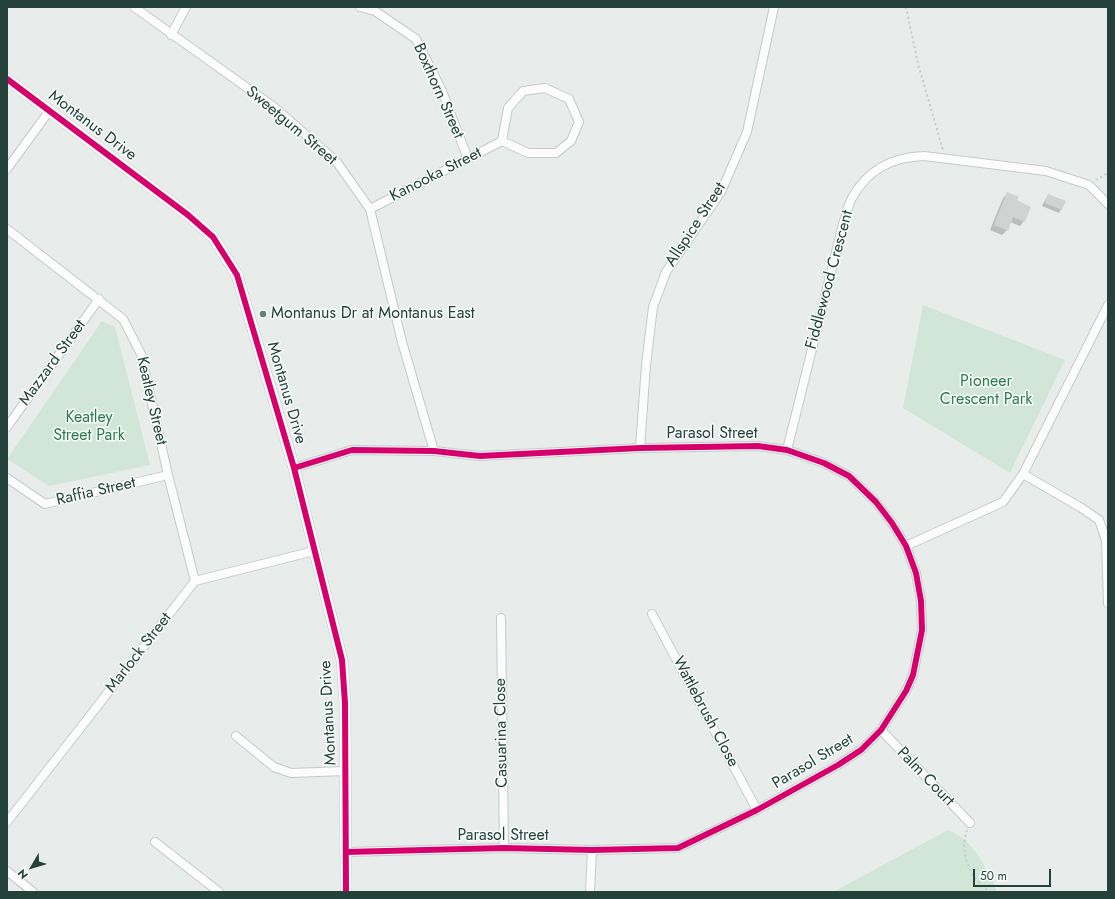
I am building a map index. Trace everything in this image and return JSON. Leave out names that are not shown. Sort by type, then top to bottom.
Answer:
[{"type":"street","name":"Sweetgum Street","points":[[134,7],[171,35],[274,107],[336,161],[370,209],[402,342],[434,451]]},
{"type":"street","points":[[171,35],[186,7]]},
{"type":"street","name":"Boxthorn Street","points":[[360,7],[375,11],[416,39],[442,91],[468,159]]},
{"type":"street","name":"Allspice Street","points":[[640,448],[646,365],[653,307],[666,272],[721,192],[747,132],[774,7]]},
{"type":"street","name":"Montanus Drive","points":[[7,79],[50,110],[188,216],[212,237],[237,275],[294,468],[342,660],[344,685],[346,892]]},
{"type":"street","points":[[545,88],[569,99],[579,122],[571,141],[556,153],[528,153],[502,141],[508,108],[523,91],[545,88]]},
{"type":"street","points":[[7,169],[50,110]]},
{"type":"street","name":"Kanooka Street","points":[[370,209],[502,141]]},
{"type":"street","name":"Fiddlewood Crescent","points":[[787,450],[843,224],[852,198],[866,178],[885,164],[904,157],[924,156],[943,158],[1046,171],[1088,185],[1108,204]]},
{"type":"street","name":"Keatley Street","points":[[7,229],[123,319],[141,354],[168,475],[195,581]]},
{"type":"street","name":"Mazzard Street","points":[[7,427],[99,299]]},
{"type":"street","points":[[906,546],[1003,502],[1023,474],[1108,305]]},
{"type":"street","name":"Parasol Street","points":[[294,468],[352,450],[434,451],[480,456],[640,448],[758,446],[787,450],[824,463],[848,476],[876,502],[892,523],[906,546],[916,573],[921,601],[922,630],[913,675],[906,691],[881,730],[861,750],[838,765],[758,810],[678,848],[592,850],[504,848],[346,852]]},
{"type":"street","points":[[1023,474],[1080,507],[1099,520],[1106,540],[1108,603]]},
{"type":"street","name":"Raffia Street","points":[[7,478],[45,504],[168,475]]},
{"type":"street","points":[[195,581],[314,551]]},
{"type":"street","name":"Marlock Street","points":[[7,822],[195,581]]},
{"type":"street","name":"Wattlebrush Close","points":[[652,614],[758,810]]},
{"type":"street","name":"Casuarina Close","points":[[501,618],[504,848]]},
{"type":"street","name":"Palm Court","points":[[881,730],[970,824]]},
{"type":"street","points":[[236,736],[274,767],[290,773],[345,772]]},
{"type":"street","points":[[154,842],[219,892]]},
{"type":"street","points":[[590,892],[592,850]]},
{"type":"street","points":[[7,871],[33,892]]},
{"type":"path","points":[[906,7],[918,64],[943,144],[943,158]]},
{"type":"path","points":[[1088,185],[1108,173]]},
{"type":"path","points":[[970,824],[964,842],[966,859],[984,888],[990,892]]},
{"type":"green space","name":"Pioneer Crescent Park","points":[[923,305],[1065,360],[1010,473],[903,408]]},
{"type":"green space","name":"Keatley Street Park","points":[[102,321],[115,327],[150,465],[49,486],[7,459]]},
{"type":"green space","points":[[948,830],[966,841],[972,848],[983,864],[998,892],[833,892]]},
{"type":"building","points":[[1007,192],[1019,197],[1017,200],[1031,207],[1025,222],[1013,217],[1008,231],[994,225]]},
{"type":"building","points":[[1048,194],[1066,201],[1062,210],[1045,203]]},
{"type":"cycle path","points":[[7,79],[188,215],[213,237],[237,275],[294,468],[342,660],[345,703],[346,892]]},
{"type":"cycle path","points":[[294,468],[352,450],[434,451],[480,456],[640,448],[758,446],[787,450],[824,463],[849,476],[876,502],[892,523],[906,546],[916,573],[921,601],[922,630],[913,675],[906,691],[881,730],[861,750],[838,765],[757,810],[678,848],[592,850],[504,848],[346,852]]},
{"type":"place","name":"Montanus Dr at Montanus East","points":[[263,314]]}]
